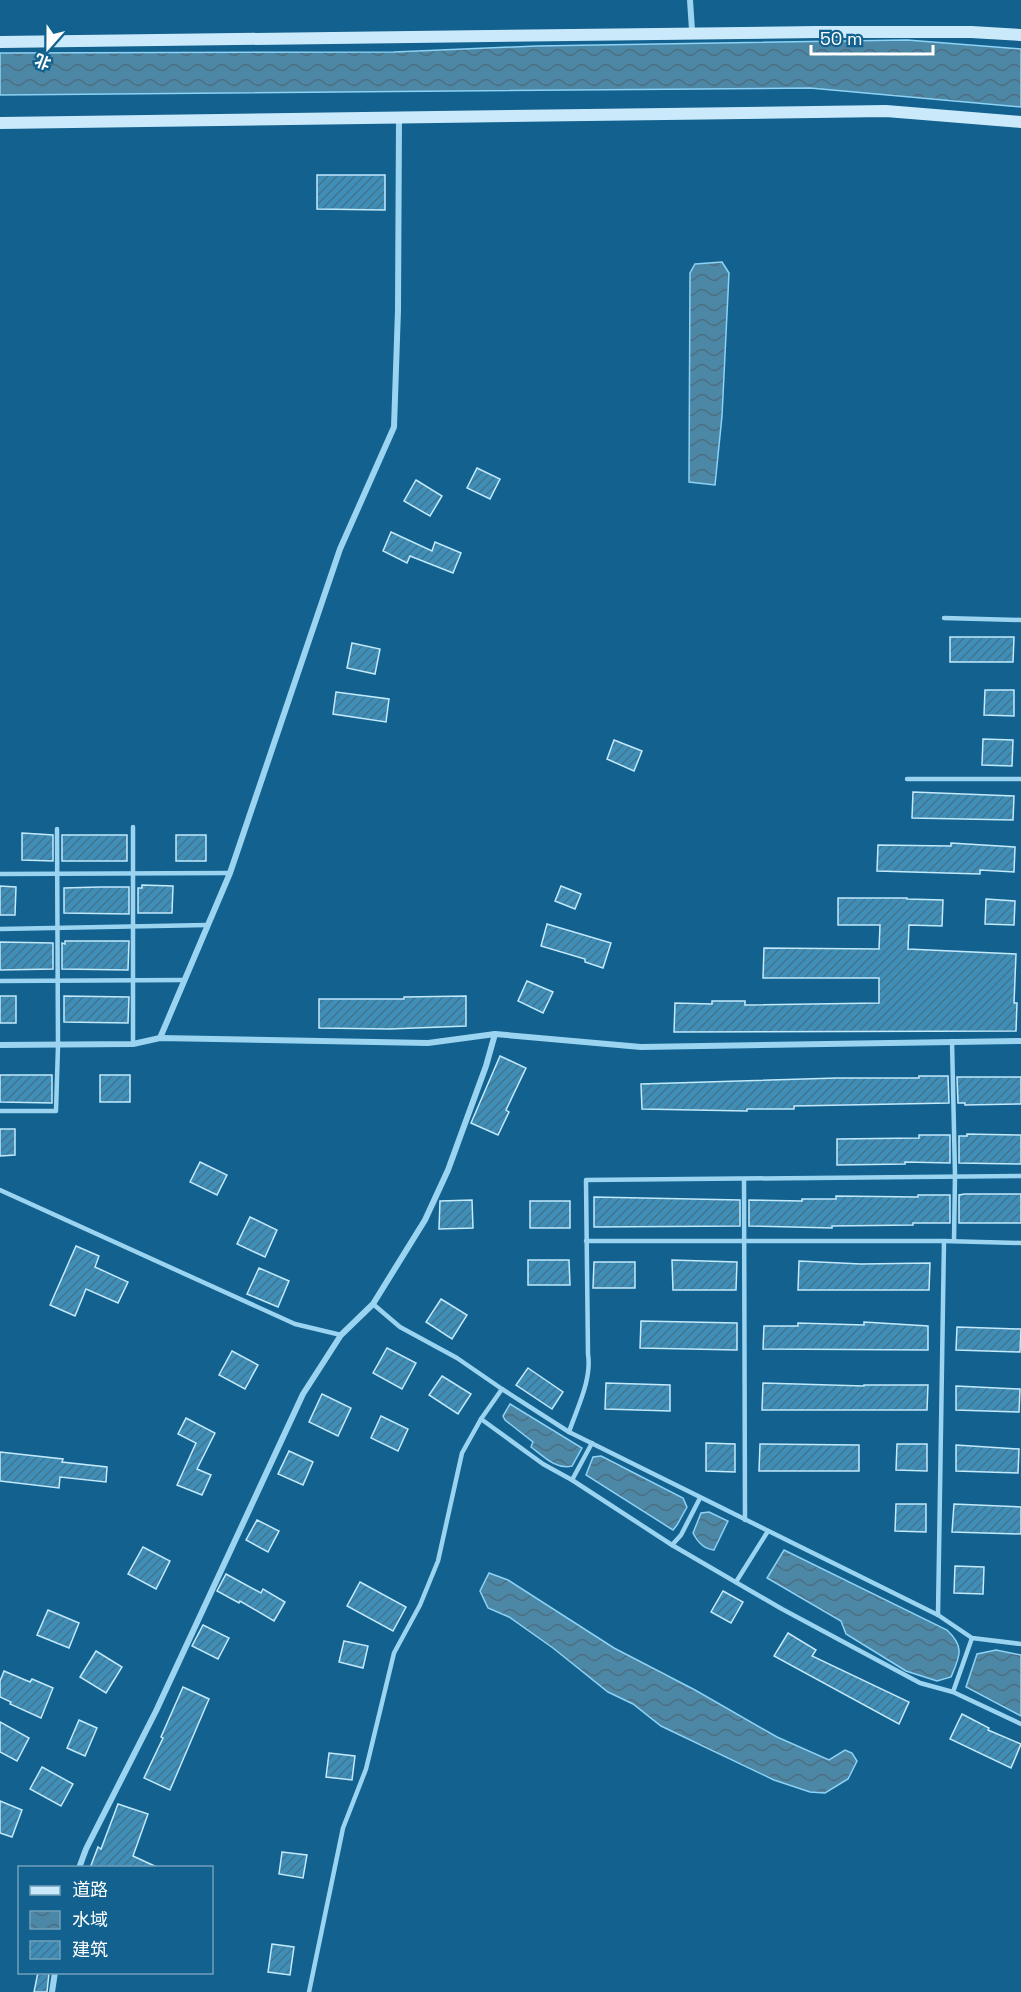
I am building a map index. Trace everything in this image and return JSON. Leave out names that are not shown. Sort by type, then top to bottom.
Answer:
[{"type":"street","points":[[690,0],[692,30],[696,34]]},
{"type":"street","points":[[0,42],[971,32],[1021,35]]},
{"type":"street","points":[[0,123],[886,111],[1021,122]]},
{"type":"street","points":[[160,1038],[230,873],[340,549],[394,427],[398,310],[399,117]]},
{"type":"street","points":[[80,1866],[86,1849],[156,1711],[303,1394],[341,1335],[373,1304],[425,1220],[448,1170],[486,1066],[495,1034]]},
{"type":"street","points":[[0,1045],[133,1044],[160,1038],[428,1043],[495,1034],[641,1047],[1021,1041]]},
{"type":"street","points":[[52,1992],[55,1974]]},
{"type":"lane","points":[[944,618],[1021,620]]},
{"type":"lane","points":[[906,780],[1021,779]]},
{"type":"lane","points":[[133,827],[133,1044]]},
{"type":"lane","points":[[0,1111],[56,1111],[57,829]]},
{"type":"lane","points":[[0,874],[230,873]]},
{"type":"lane","points":[[0,929],[207,925]]},
{"type":"lane","points":[[0,981],[185,980]]},
{"type":"lane","points":[[952,1041],[954,1241]]},
{"type":"lane","points":[[569,1432],[586,1384],[590,1365],[586,1180],[1021,1176]]},
{"type":"lane","points":[[744,1179],[745,1520]]},
{"type":"lane","points":[[0,1190],[295,1324],[341,1335]]},
{"type":"lane","points":[[586,1241],[1021,1243]]},
{"type":"lane","points":[[938,1616],[944,1241]]},
{"type":"lane","points":[[373,1304],[400,1327],[457,1358],[569,1432],[938,1616],[972,1638],[1021,1644]]},
{"type":"lane","points":[[309,1992],[342,1828],[366,1769],[394,1653],[420,1605],[438,1561],[462,1453],[481,1419],[502,1389]]},
{"type":"lane","points":[[481,1419],[543,1464],[572,1480],[672,1545],[736,1582],[920,1683],[953,1692],[1021,1724]]},
{"type":"lane","points":[[572,1480],[592,1443]]},
{"type":"lane","points":[[672,1545],[681,1535],[700,1497]]},
{"type":"lane","points":[[736,1582],[768,1531]]},
{"type":"lane","points":[[953,1692],[972,1638]]},
{"type":"water","points":[[907,40],[1021,49],[1021,107],[810,88],[0,95],[0,53],[394,52],[536,46]]},
{"type":"water","points":[[722,262],[729,273],[722,416],[715,485],[689,482],[690,273],[695,264]]},
{"type":"water","points":[[510,1404],[582,1448],[572,1466],[555,1464],[531,1447],[533,1442],[503,1416]]},
{"type":"water","points":[[601,1456],[683,1498],[687,1507],[673,1530],[586,1475],[593,1457]]},
{"type":"water","points":[[709,1512],[728,1521],[714,1550],[701,1544],[693,1533],[701,1513]]},
{"type":"water","points":[[784,1550],[947,1630],[959,1647],[957,1663],[951,1677],[937,1681],[906,1671],[846,1634],[841,1621],[767,1578]]},
{"type":"water","points":[[489,1573],[508,1580],[614,1648],[695,1690],[777,1737],[829,1760],[845,1750],[852,1753],[857,1761],[848,1779],[825,1793],[810,1792],[774,1780],[661,1726],[633,1704],[608,1692],[553,1648],[509,1617],[488,1608],[480,1591]]},
{"type":"water","points":[[996,1650],[1021,1655],[1021,1716],[966,1687],[977,1654]]},
{"type":"building","points":[[317,175],[385,175],[385,210],[317,209]]},
{"type":"building","points":[[477,468],[500,479],[490,499],[467,488]]},
{"type":"building","points":[[416,480],[442,496],[430,516],[404,501]]},
{"type":"building","points":[[391,532],[432,551],[435,542],[461,553],[453,573],[410,556],[407,563],[383,551]]},
{"type":"building","points":[[950,637],[1014,637],[1013,662],[950,662]]},
{"type":"building","points":[[352,643],[380,649],[375,674],[347,668]]},
{"type":"building","points":[[985,690],[1014,690],[1014,716],[984,715]]},
{"type":"building","points":[[336,692],[389,699],[386,722],[333,714]]},
{"type":"building","points":[[983,739],[1013,740],[1012,766],[982,765]]},
{"type":"building","points":[[614,740],[642,751],[634,771],[607,759]]},
{"type":"building","points":[[913,792],[1014,796],[1013,820],[912,818]]},
{"type":"building","points":[[22,833],[53,835],[53,861],[22,860]]},
{"type":"building","points":[[62,835],[127,835],[127,861],[62,861]]},
{"type":"building","points":[[176,835],[206,835],[206,861],[176,861]]},
{"type":"building","points":[[951,843],[1015,847],[1014,872],[980,870],[980,874],[877,871],[878,845],[951,846]]},
{"type":"building","points":[[142,885],[173,886],[172,913],[138,913],[138,888],[142,888]]},
{"type":"building","points":[[0,886],[16,887],[15,915],[0,915]]},
{"type":"building","points":[[561,886],[581,894],[575,909],[555,901]]},
{"type":"building","points":[[129,887],[129,914],[64,913],[64,888]]},
{"type":"building","points":[[838,898],[943,900],[942,926],[909,925],[908,949],[1016,954],[1014,1003],[1017,1003],[1016,1031],[674,1032],[675,1003],[712,1004],[712,1001],[745,1001],[745,1005],[879,1003],[879,978],[763,978],[764,948],[879,949],[880,925],[838,925]]},
{"type":"building","points":[[986,899],[1015,901],[1014,925],[985,924]]},
{"type":"building","points":[[547,924],[611,943],[603,968],[585,962],[585,959],[541,946]]},
{"type":"building","points":[[65,941],[129,941],[128,970],[62,969],[62,943],[65,944]]},
{"type":"building","points":[[0,942],[53,943],[53,969],[0,970]]},
{"type":"building","points":[[527,981],[553,992],[543,1013],[518,1001]]},
{"type":"building","points":[[0,996],[16,996],[16,1023],[0,1023]]},
{"type":"building","points":[[64,996],[129,997],[128,1023],[64,1022]]},
{"type":"building","points":[[466,996],[466,1026],[390,1029],[319,1028],[319,999]]},
{"type":"building","points":[[500,1056],[526,1068],[506,1110],[509,1112],[498,1135],[471,1123]]},
{"type":"building","points":[[0,1075],[52,1075],[52,1103],[0,1102]]},
{"type":"building","points":[[100,1075],[130,1075],[130,1102],[100,1102]]},
{"type":"building","points":[[919,1076],[948,1076],[949,1103],[794,1106],[794,1109],[747,1109],[747,1111],[642,1109],[641,1084],[919,1078]]},
{"type":"building","points":[[957,1077],[1021,1077],[1021,1104],[965,1105],[965,1103],[958,1103]]},
{"type":"building","points":[[0,1129],[15,1129],[15,1155],[0,1156]]},
{"type":"building","points":[[967,1134],[1021,1135],[1021,1164],[959,1163],[959,1136],[967,1136]]},
{"type":"building","points":[[919,1135],[950,1135],[950,1163],[837,1165],[837,1139],[919,1138]]},
{"type":"building","points":[[200,1162],[227,1175],[217,1195],[190,1182]]},
{"type":"building","points":[[1021,1194],[1021,1223],[959,1223],[959,1195]]},
{"type":"building","points":[[918,1195],[950,1195],[950,1223],[832,1226],[832,1228],[749,1226],[749,1200],[802,1201],[802,1199],[836,1199],[836,1196],[918,1197]]},
{"type":"building","points":[[594,1197],[740,1200],[740,1226],[594,1227]]},
{"type":"building","points":[[472,1200],[473,1228],[439,1229],[440,1201]]},
{"type":"building","points":[[530,1201],[570,1201],[570,1228],[530,1228]]},
{"type":"building","points":[[250,1217],[277,1230],[265,1257],[237,1244]]},
{"type":"building","points":[[76,1246],[99,1256],[95,1267],[128,1282],[118,1303],[86,1289],[75,1316],[50,1305]]},
{"type":"building","points":[[528,1260],[569,1260],[570,1285],[528,1285]]},
{"type":"building","points":[[672,1260],[737,1262],[736,1290],[673,1290]]},
{"type":"building","points":[[799,1261],[861,1264],[930,1263],[929,1290],[798,1290]]},
{"type":"building","points":[[594,1262],[635,1262],[635,1288],[593,1288]]},
{"type":"building","points":[[259,1268],[289,1281],[278,1307],[247,1294]]},
{"type":"building","points":[[441,1299],[467,1315],[452,1339],[426,1322]]},
{"type":"building","points":[[641,1321],[737,1323],[737,1350],[640,1348]]},
{"type":"building","points":[[864,1322],[928,1326],[928,1350],[763,1349],[764,1326],[798,1326],[798,1323],[864,1325]]},
{"type":"building","points":[[957,1327],[1021,1329],[1020,1352],[956,1350]]},
{"type":"building","points":[[387,1348],[416,1363],[402,1389],[373,1373]]},
{"type":"building","points":[[232,1351],[258,1365],[245,1389],[219,1375]]},
{"type":"building","points":[[528,1368],[563,1392],[552,1409],[516,1385]]},
{"type":"building","points":[[442,1376],[471,1394],[458,1414],[429,1395]]},
{"type":"building","points":[[606,1383],[670,1385],[670,1411],[605,1409]]},
{"type":"building","points":[[763,1383],[928,1385],[927,1410],[762,1410]]},
{"type":"building","points":[[956,1386],[1020,1389],[1019,1412],[956,1410]]},
{"type":"building","points":[[322,1394],[351,1408],[338,1436],[309,1422]]},
{"type":"building","points":[[381,1416],[408,1429],[398,1451],[371,1438]]},
{"type":"building","points":[[186,1418],[215,1433],[197,1469],[211,1475],[202,1495],[177,1485],[196,1443],[178,1434]]},
{"type":"building","points":[[706,1443],[735,1444],[735,1472],[706,1471]]},
{"type":"building","points":[[760,1444],[859,1445],[859,1471],[759,1471]]},
{"type":"building","points":[[897,1444],[927,1444],[927,1471],[896,1470]]},
{"type":"building","points":[[956,1445],[1019,1449],[1018,1473],[956,1471]]},
{"type":"building","points":[[289,1451],[313,1462],[303,1485],[278,1474]]},
{"type":"building","points":[[0,1452],[63,1459],[62,1462],[107,1467],[106,1482],[60,1477],[59,1488],[0,1481]]},
{"type":"building","points":[[896,1504],[926,1504],[926,1532],[895,1531]]},
{"type":"building","points":[[954,1504],[1021,1507],[1021,1534],[952,1532]]},
{"type":"building","points":[[257,1520],[279,1531],[268,1552],[246,1540]]},
{"type":"building","points":[[143,1547],[170,1561],[156,1589],[128,1574]]},
{"type":"building","points":[[955,1566],[984,1567],[983,1594],[954,1593]]},
{"type":"building","points":[[226,1574],[261,1593],[263,1589],[285,1602],[274,1621],[240,1601],[239,1603],[217,1591]]},
{"type":"building","points":[[360,1582],[406,1607],[393,1631],[347,1606]]},
{"type":"building","points":[[723,1591],[743,1602],[731,1623],[711,1612]]},
{"type":"building","points":[[48,1610],[79,1623],[69,1648],[37,1635]]},
{"type":"building","points":[[203,1625],[229,1638],[218,1659],[192,1646]]},
{"type":"building","points":[[788,1633],[816,1650],[812,1656],[909,1702],[899,1724],[774,1656]]},
{"type":"building","points":[[344,1641],[368,1646],[363,1668],[339,1662]]},
{"type":"building","points":[[96,1651],[122,1667],[106,1693],[80,1677]]},
{"type":"building","points":[[4,1671],[30,1682],[32,1679],[53,1688],[41,1718],[0,1697],[0,1681]]},
{"type":"building","points":[[183,1687],[209,1699],[170,1790],[144,1778]]},
{"type":"building","points":[[962,1714],[989,1728],[988,1730],[1021,1744],[1011,1768],[950,1739]]},
{"type":"building","points":[[79,1720],[97,1728],[85,1756],[67,1748]]},
{"type":"building","points":[[0,1722],[29,1738],[17,1761],[0,1752]]},
{"type":"building","points":[[329,1753],[355,1756],[352,1780],[326,1777]]},
{"type":"building","points":[[42,1767],[73,1784],[61,1806],[30,1789]]},
{"type":"building","points":[[0,1801],[22,1810],[12,1837],[0,1833]]},
{"type":"building","points":[[118,1804],[148,1814],[133,1856],[155,1866],[91,1866],[98,1847],[101,1849]]},
{"type":"building","points":[[282,1852],[307,1855],[303,1878],[279,1874]]},
{"type":"building","points":[[272,1944],[294,1947],[290,1975],[268,1972]]},
{"type":"building","points":[[38,1974],[49,1974],[47,1992],[34,1992]]}]
